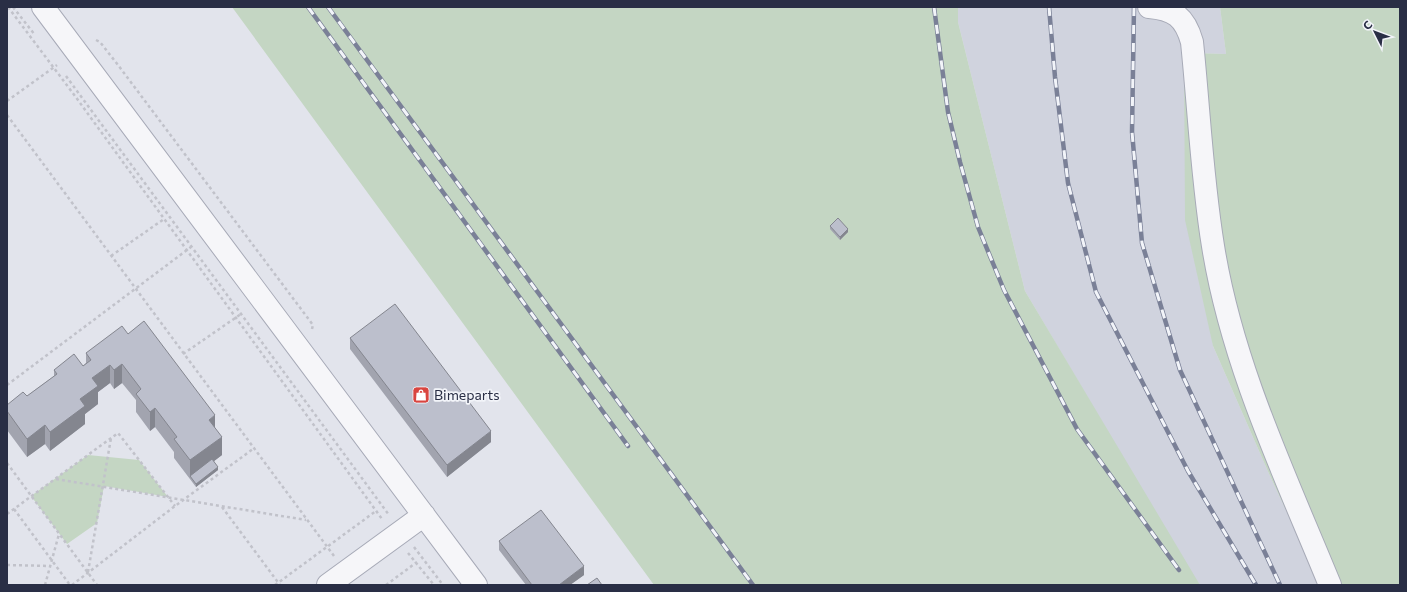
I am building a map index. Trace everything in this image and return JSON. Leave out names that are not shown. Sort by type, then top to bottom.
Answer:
[{"type":"street","points":[[43,7],[476,585]]},
{"type":"street","points":[[1149,7],[1169,10],[1184,22],[1190,33],[1203,169],[1213,247],[1229,317],[1248,382],[1330,585]]},
{"type":"street","points":[[328,585],[424,515]]},
{"type":"path","points":[[8,7],[54,67],[376,511],[443,585]]},
{"type":"path","points":[[13,7],[35,36]]},
{"type":"path","points":[[92,39],[100,42],[118,65],[296,303]]},
{"type":"path","points":[[53,59],[241,314],[398,534],[416,562],[434,585]]},
{"type":"path","points":[[7,101],[57,65]]},
{"type":"path","points":[[7,115],[345,572]]},
{"type":"path","points":[[111,256],[164,219]]},
{"type":"path","points":[[7,384],[191,247]]},
{"type":"path","points":[[183,354],[241,314]]},
{"type":"path","points":[[7,514],[118,433],[175,506]]},
{"type":"path","points":[[88,572],[104,486],[111,438]]},
{"type":"path","points":[[14,509],[71,585],[253,449]]},
{"type":"path","points":[[7,464],[97,585]]},
{"type":"path","points":[[56,479],[306,520]]},
{"type":"path","points":[[222,506],[278,584],[376,511]]},
{"type":"path","points":[[45,585],[59,534]]},
{"type":"path","points":[[386,585],[416,562]]},
{"type":"path","points":[[7,565],[56,566]]},
{"type":"shaded area","points":[[958,7],[1220,7],[1226,54],[1193,53],[1213,346],[1270,476],[1321,585],[1200,585],[1193,576],[1025,291],[958,22]]},
{"type":"green space","points":[[232,7],[958,7],[958,22],[1025,291],[1200,585],[654,585]]},
{"type":"green space","points":[[1220,7],[1400,7],[1400,585],[1321,585],[1270,476],[1213,346],[1185,220],[1184,56],[1193,53],[1226,54]]},
{"type":"green space","points":[[88,455],[139,460],[168,497],[104,486],[97,523],[67,544],[31,496]]},
{"type":"building","points":[[838,218],[848,229],[840,237],[830,226]]},
{"type":"building","name":"Bimeparts","points":[[395,304],[491,431],[447,465],[350,338]]},
{"type":"building","points":[[144,321],[215,415],[209,420],[222,437],[190,460],[174,439],[177,437],[155,408],[150,412],[136,394],[141,389],[122,364],[114,370],[110,365],[92,378],[98,386],[80,399],[85,406],[50,432],[45,425],[27,439],[7,411],[7,405],[23,392],[27,396],[57,374],[54,370],[74,354],[83,366],[91,360],[86,353],[122,326],[128,334]]},
{"type":"building","points":[[212,459],[218,467],[196,484],[190,476]]},
{"type":"building","points":[[541,510],[584,566],[559,585],[532,585],[499,541]]},
{"type":"building","points":[[597,578],[602,585],[587,585]]},
{"type":"railway","points":[[308,7],[628,446]]},
{"type":"railway","points":[[328,7],[753,585]]},
{"type":"railway","points":[[934,7],[948,112],[960,162],[978,227],[1004,290],[1077,429],[1179,570]]},
{"type":"railway","points":[[1049,7],[1055,77],[1068,183],[1096,292],[1188,471],[1256,585]]},
{"type":"railway","points":[[1134,7],[1132,132],[1142,243],[1180,370],[1280,585]]},
{"type":"place","name":"Bimeparts","points":[[421,395]]}]
